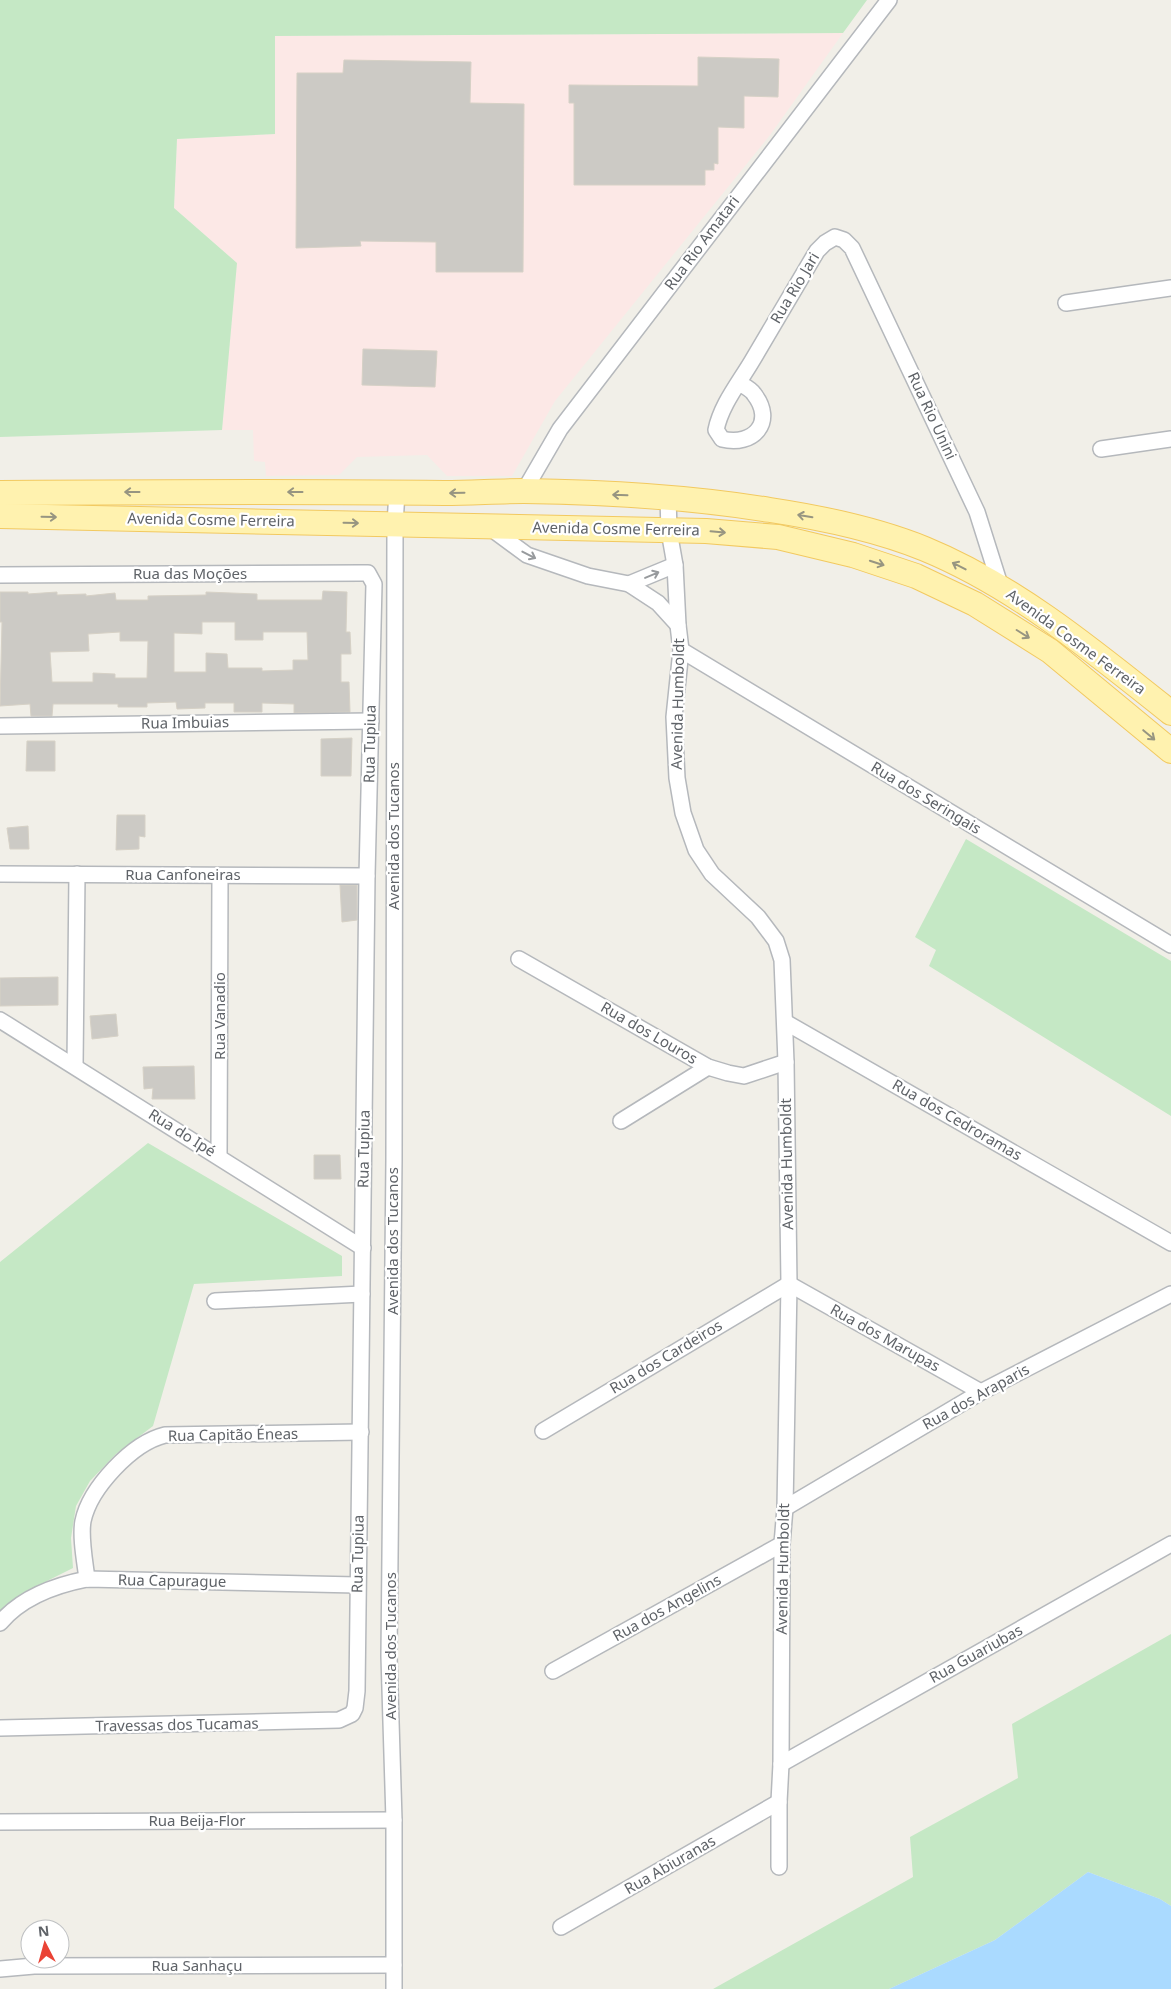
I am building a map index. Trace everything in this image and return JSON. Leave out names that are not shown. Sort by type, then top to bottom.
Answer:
[{"type":"main road","name":"Avenida Cosme Ferreira","points":[[0,493],[448,493],[524,491],[668,497],[821,518],[883,534],[926,549],[1001,588],[1052,621],[1171,713]]},
{"type":"main road","name":"Avenida Cosme Ferreira","points":[[0,516],[706,531],[778,537],[854,555],[916,576],[975,604],[1050,651],[1171,751]]},
{"type":"street","name":"Rua Rio Amatari","points":[[524,491],[560,429],[889,0]]},
{"type":"street","name":"Rua Rio Jari","points":[[739,383],[817,251],[835,237],[844,240],[852,248]]},
{"type":"street","name":"Rua Rio Unini","points":[[852,248],[977,512],[1001,588]]},
{"type":"street","points":[[1066,303],[1171,288]]},
{"type":"street","points":[[1101,449],[1171,439]]},
{"type":"street","name":"Avenida dos Tucanos","points":[[394,1989],[394,1820],[389,1656],[394,1150],[395,524],[397,492]]},
{"type":"street","name":"Avenida Humboldt","points":[[668,497],[681,650],[674,717],[677,778],[683,813],[696,850],[712,874],[758,917],[776,941],[782,960],[786,1062],[789,1284],[785,1508],[782,1544],[782,1764],[779,1802],[779,1867]]},
{"type":"street","points":[[489,527],[527,555],[588,576],[629,584],[658,603],[678,625]]},
{"type":"street","points":[[629,584],[675,565]]},
{"type":"street","name":"Rua das Moções","points":[[0,575],[361,573],[368,574],[374,584]]},
{"type":"street","name":"Rua Tupiua","points":[[352,1714],[355,1708],[357,1691],[362,1432],[367,876],[374,584]]},
{"type":"street","name":"Rua dos Seringais","points":[[681,650],[1171,945]]},
{"type":"street","name":"Rua Imbuias","points":[[0,726],[371,721]]},
{"type":"street","name":"Rua Canfoneiras","points":[[0,874],[367,876]]},
{"type":"street","points":[[75,1066],[77,874]]},
{"type":"street","name":"Rua Vanadio","points":[[219,1157],[220,876]]},
{"type":"street","name":"Rua dos Louros","points":[[519,959],[708,1067],[744,1076],[786,1062]]},
{"type":"street","name":"Rua do Ipé","points":[[0,1020],[363,1248]]},
{"type":"street","name":"Rua dos Cedroramas","points":[[785,1022],[1171,1243]]},
{"type":"street","points":[[621,1121],[708,1067]]},
{"type":"street","name":"Rua dos Marupas","points":[[789,1284],[981,1392]]},
{"type":"street","name":"Rua dos Cardeiros","points":[[543,1431],[789,1284]]},
{"type":"street","points":[[215,1301],[362,1294]]},
{"type":"street","name":"Rua dos Araparis","points":[[785,1508],[981,1392],[1171,1294]]},
{"type":"street","name":"Rua Capitão Éneas","points":[[87,1579],[82,1524],[85,1514],[98,1488],[107,1477],[149,1440],[165,1435],[362,1432]]},
{"type":"street","name":"Rua dos Angelins","points":[[553,1671],[782,1544]]},
{"type":"street","name":"Rua Guariubas","points":[[782,1764],[1171,1544]]},
{"type":"street","name":"Rua Capurague","points":[[0,1623],[8,1614],[46,1591],[59,1585],[87,1579],[358,1585]]},
{"type":"street","name":"Travessas dos Tucamas","points":[[0,1728],[339,1720],[352,1714]]},
{"type":"street","name":"Rua Abiuranas","points":[[562,1927],[779,1802]]},
{"type":"street","name":"Rua Beija-Flor","points":[[0,1822],[394,1820]]},
{"type":"street","name":"Rua Sanhaçu","points":[[0,1969],[34,1966],[394,1965]]},
{"type":"shaded area","points":[[843,33],[770,135],[555,401],[512,476],[447,476],[427,455],[357,457],[339,475],[266,476],[265,462],[254,461],[253,430],[222,430],[237,263],[174,208],[177,139],[275,134],[274,36]]},
{"type":"green space","points":[[0,0],[867,0],[843,33],[275,36],[275,134],[177,139],[174,208],[237,263],[222,430],[0,437]]},
{"type":"green space","points":[[966,839],[1171,961],[1171,1116],[929,966],[936,950],[915,937]]},
{"type":"green space","points":[[148,1143],[342,1256],[342,1276],[194,1284],[153,1426],[116,1454],[90,1481],[76,1506],[71,1538],[73,1568],[47,1581],[0,1611],[0,1262]]},
{"type":"green space","points":[[1171,1634],[1171,1906],[1160,1899],[1088,1872],[995,1940],[889,1989],[713,1989],[913,1877],[910,1837],[1018,1778],[1012,1724]]},
{"type":"water","points":[[1088,1872],[1160,1899],[1171,1906],[1171,1989],[889,1989],[995,1940]]},
{"type":"building","points":[[698,57],[779,59],[778,97],[744,96],[744,128],[718,127],[718,164],[714,163],[714,170],[705,170],[705,185],[574,185],[574,103],[569,103],[569,85],[698,86]]},
{"type":"building","points":[[344,60],[471,62],[470,103],[524,104],[523,272],[436,272],[436,242],[360,241],[361,246],[296,248],[297,73],[343,73]]},
{"type":"building","points":[[363,349],[437,351],[435,387],[362,385]]},
{"type":"building","points":[[323,591],[347,592],[346,632],[350,632],[351,654],[341,654],[341,682],[349,682],[350,712],[294,713],[294,704],[262,703],[262,712],[234,712],[234,703],[205,703],[205,708],[177,709],[176,702],[147,703],[147,707],[118,707],[118,704],[53,704],[52,716],[31,716],[30,704],[0,706],[2,622],[0,622],[0,592],[28,592],[28,594],[57,592],[57,595],[86,594],[86,596],[115,593],[116,600],[148,600],[148,596],[206,595],[206,592],[257,594],[257,600],[322,600]],"holes":[[[202,622],[235,622],[235,640],[263,640],[263,632],[307,632],[308,660],[293,660],[293,670],[262,671],[262,668],[228,668],[227,654],[206,653],[206,672],[174,672],[174,633],[202,634]],[[120,632],[120,641],[148,641],[147,678],[115,678],[115,674],[93,673],[93,682],[52,682],[50,652],[89,651],[88,634]]]},
{"type":"building","points":[[352,738],[351,776],[321,776],[321,739]]},
{"type":"building","points":[[27,741],[55,741],[55,771],[26,771]]},
{"type":"building","points":[[117,815],[145,815],[145,837],[139,836],[139,849],[116,850]]},
{"type":"building","points":[[28,826],[29,849],[10,849],[7,828]]},
{"type":"building","points":[[340,885],[357,885],[357,920],[342,922]]},
{"type":"building","points":[[58,977],[58,1005],[0,1006],[0,978]]},
{"type":"building","points":[[116,1014],[118,1036],[92,1039],[90,1016]]},
{"type":"building","points":[[194,1066],[195,1099],[152,1099],[153,1088],[144,1089],[143,1067]]},
{"type":"building","points":[[314,1155],[340,1155],[341,1179],[314,1179]]}]
